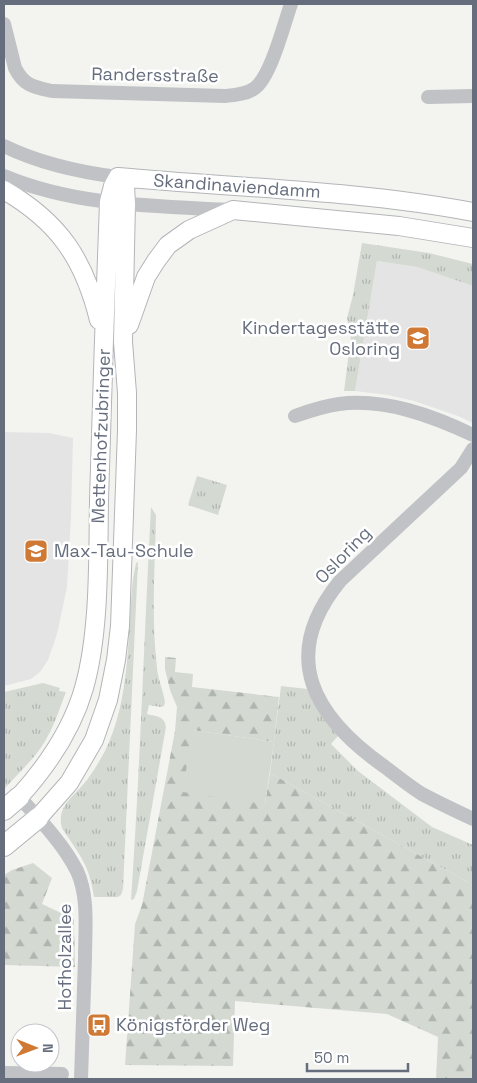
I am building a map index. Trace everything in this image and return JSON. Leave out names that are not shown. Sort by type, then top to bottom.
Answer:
[{"type":"highway","points":[[4,846],[38,818]]},
{"type":"main road","name":"Mettenhofzubringer","points":[[38,818],[69,783],[86,756],[102,720],[113,679],[120,626],[127,430],[118,203],[113,186],[120,177]]},
{"type":"main road","name":"Skandinaviendamm","points":[[120,177],[330,192],[403,200],[473,212]]},
{"type":"main road","points":[[4,190],[48,222],[68,244],[81,266],[88,283],[104,340]]},
{"type":"main road","name":"Mettenhofzubringer","points":[[11,803],[50,759],[67,731],[84,688],[90,662],[95,620],[98,554],[104,340],[118,203]]},
{"type":"main road","name":"Skandinaviendamm","points":[[123,342],[146,277],[164,250],[189,230],[233,210],[399,226],[473,238]]},
{"type":"street","name":"Randersstraße","points":[[4,24],[15,68],[27,84],[52,91],[225,96],[249,92],[262,81],[291,4]]},
{"type":"street","points":[[428,97],[473,96]]},
{"type":"street","name":"Skandinaviendamm","points":[[4,146],[46,164],[87,173],[120,177]]},
{"type":"street","name":"Skandinaviendamm","points":[[4,176],[67,196],[118,203],[233,210]]},
{"type":"street","points":[[295,416],[342,403],[372,404],[401,408],[436,418],[473,435]]},
{"type":"street","name":"Osloring","points":[[473,449],[461,468],[340,581],[328,596],[312,630],[308,652],[310,679],[323,708],[350,740],[420,793],[473,819]]},
{"type":"street","name":"Hofholzallee","points":[[11,803],[38,818],[71,861],[79,876],[84,893],[85,952],[81,1079]]},
{"type":"street","points":[[4,1073],[62,1074]]},
{"type":"shaded area","name":"Kindertagesstätte Osloring","points":[[377,261],[417,267],[473,286],[473,423],[414,401],[388,395],[355,391]]},
{"type":"shaded area","name":"Max-Tau-Schule","points":[[4,432],[49,433],[73,438],[67,587],[57,634],[48,660],[40,672],[31,679],[4,686]]},
{"type":"green space","points":[[362,243],[429,253],[473,264],[473,286],[417,267],[377,261],[355,391],[344,391],[351,336],[347,318]]},
{"type":"green space","points":[[197,476],[227,485],[218,515],[188,505]]},
{"type":"green space","points":[[151,507],[156,515],[155,649],[165,702],[164,706],[161,707],[149,705],[147,714],[162,718],[166,727],[137,891],[134,899],[131,900],[137,802]]},
{"type":"green space","points":[[138,562],[123,889],[118,897],[94,897],[86,867],[62,828],[61,820],[65,806],[93,771],[105,751],[120,710],[124,688],[133,579],[136,563]]},
{"type":"green space","points":[[165,657],[176,658],[175,672],[193,674],[192,687],[279,697],[274,742],[192,730],[265,804],[270,773],[473,885],[473,1079],[436,1079],[438,1037],[387,1014],[235,1001],[233,1066],[125,1065],[135,924],[142,905],[175,731],[177,707],[170,690],[165,669]]},
{"type":"green space","points":[[43,683],[60,688],[59,691],[66,692],[46,740],[29,763],[4,789],[4,692]]},
{"type":"green space","points":[[281,686],[308,689],[322,717],[338,736],[331,744],[358,771],[432,827],[473,845],[473,885],[270,773]]},
{"type":"green space","points":[[192,730],[274,742],[265,804],[183,792]]},
{"type":"green space","points":[[33,863],[52,878],[42,904],[74,919],[75,967],[4,965],[4,875],[12,870]]},
{"type":"place","name":"Kindertagesstätte Osloring","points":[[418,338]]},
{"type":"place","name":"Max-Tau-Schule","points":[[36,551]]},
{"type":"place","name":"Königsförder Weg","points":[[99,1025]]}]
